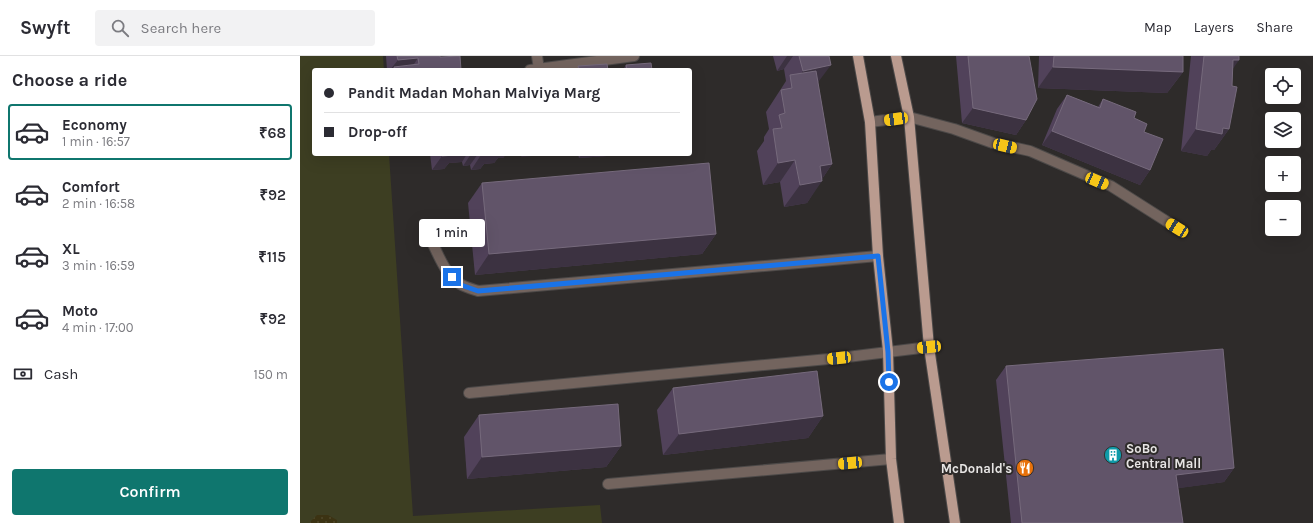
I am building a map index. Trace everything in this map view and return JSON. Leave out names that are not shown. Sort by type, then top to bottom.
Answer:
[{"type":"main road","points":[[858,56],[870,122],[878,256],[888,352],[891,460],[899,523]]},
{"type":"main road","points":[[896,56],[909,117],[929,347],[955,523]]},
{"type":"street","points":[[535,68],[537,56]]},
{"type":"street","points":[[542,68],[634,56]]},
{"type":"street","points":[[606,59],[608,68]]},
{"type":"street","points":[[870,122],[909,117],[954,129],[993,143],[1030,151],[1111,186],[1177,228]]},
{"type":"street","points":[[431,240],[444,267],[452,277],[461,285],[478,291],[878,256]]},
{"type":"street","points":[[469,393],[832,358],[929,347]]},
{"type":"street","points":[[608,484],[891,460]]},
{"type":"green space","points":[[300,56],[383,56],[384,68],[312,68],[312,156],[389,156],[413,516],[600,505],[602,523],[300,523]]},
{"type":"sand","points":[[317,515],[328,515],[337,520],[337,523],[310,523]]},
{"type":"building","points":[[397,56],[460,56],[461,68],[394,68],[419,64],[418,58],[398,60]]},
{"type":"building","points":[[799,56],[829,56],[831,65],[803,71]]},
{"type":"building","points":[[968,56],[1029,56],[1037,99],[1026,120],[973,108]]},
{"type":"building","points":[[1054,56],[1183,56],[1183,72],[1053,67]]},
{"type":"building","points":[[1204,56],[1239,56],[1239,60],[1233,60],[1232,86],[1237,87],[1229,129],[1223,128],[1222,134],[1196,129]]},
{"type":"building","points":[[651,63],[652,68],[627,68],[626,65]]},
{"type":"building","points":[[607,64],[608,68],[578,68],[578,66]]},
{"type":"building","points":[[816,71],[832,164],[820,166],[822,181],[800,185],[795,160],[778,163],[773,129],[782,128],[779,115],[785,113],[781,90],[792,88],[790,75]]},
{"type":"building","points":[[1067,95],[1100,108],[1103,99],[1136,112],[1134,118],[1147,124],[1144,132],[1163,139],[1150,170],[1052,131]]},
{"type":"building","points":[[709,163],[716,234],[489,254],[482,183]]},
{"type":"building","name":"SoBo Central Mall","points":[[1223,349],[1234,468],[1176,475],[1183,523],[1022,523],[1006,366]]},
{"type":"building","points":[[817,371],[823,416],[679,434],[673,388]]},
{"type":"building","points":[[618,404],[621,446],[482,457],[479,415]]},
{"type":"place","name":"SoBo Central Mall","points":[[1113,455]]},
{"type":"place","name":"McDonald's","points":[[1025,468]]},
{"type":"route","points":[[452,277],[461,285],[478,291],[878,256],[888,352],[889,382]]}]
